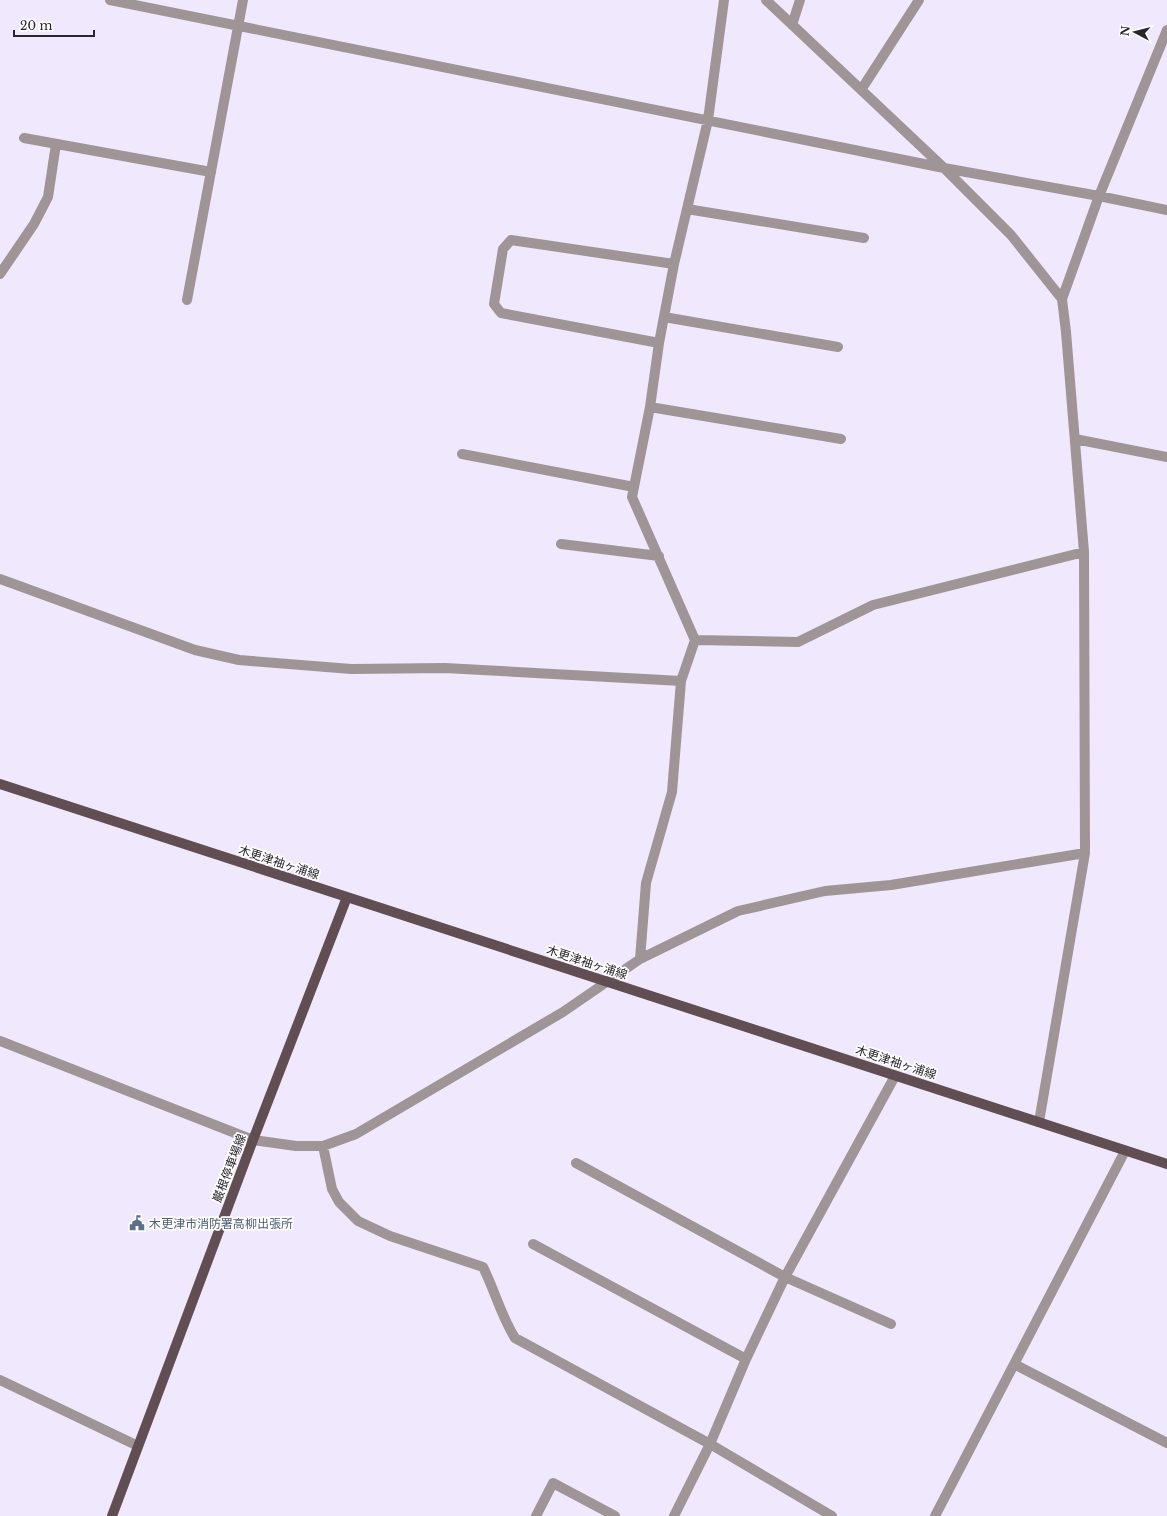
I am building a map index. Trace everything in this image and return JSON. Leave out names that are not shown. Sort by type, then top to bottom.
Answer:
[{"type":"main road","name":"木更津袖ヶ浦線","points":[[0,784],[1167,1164]]},
{"type":"main road","name":"巌根停車場線","points":[[112,1516],[253,1140],[347,897]]},
{"type":"street","points":[[110,0],[944,168],[1167,210]]},
{"type":"street","points":[[187,300],[243,0]]},
{"type":"street","points":[[640,959],[646,883],[672,792],[681,681],[695,640],[632,497],[650,407],[659,343],[674,264],[708,120],[724,0]]},
{"type":"street","points":[[766,0],[944,168],[1011,235],[1062,299]]},
{"type":"street","points":[[792,25],[800,0]]},
{"type":"street","points":[[861,90],[919,0]]},
{"type":"street","points":[[1039,1122],[1085,853],[1084,552],[1062,299],[1099,196],[1167,30]]},
{"type":"street","points":[[24,138],[211,172]]},
{"type":"street","points":[[0,274],[34,224],[48,197],[56,144]]},
{"type":"street","points":[[687,209],[864,238]]},
{"type":"street","points":[[659,343],[501,313],[494,304],[503,249],[511,240],[674,264]]},
{"type":"street","points":[[664,317],[838,347]]},
{"type":"street","points":[[650,407],[841,439]]},
{"type":"street","points":[[1075,439],[1167,457]]},
{"type":"street","points":[[462,454],[634,487]]},
{"type":"street","points":[[561,544],[658,556]]},
{"type":"street","points":[[695,640],[798,642],[873,605],[1084,552]]},
{"type":"street","points":[[0,579],[194,650],[239,660],[351,669],[446,668],[681,681]]},
{"type":"street","points":[[0,1041],[253,1140],[296,1146],[323,1146],[356,1134],[563,1012],[640,959],[738,911],[825,891],[891,884],[1085,853]]},
{"type":"street","points":[[674,1516],[710,1444],[746,1359],[785,1277],[895,1076]]},
{"type":"street","points":[[323,1146],[332,1189],[339,1202],[358,1221],[390,1236],[483,1267],[493,1286],[505,1321],[515,1338],[710,1444],[832,1516]]},
{"type":"street","points":[[935,1516],[1125,1151]]},
{"type":"street","points":[[576,1163],[785,1277],[891,1324]]},
{"type":"street","points":[[533,1244],[746,1359]]},
{"type":"street","points":[[1014,1364],[1167,1443]]},
{"type":"street","points":[[0,1380],[138,1446]]},
{"type":"street","points":[[536,1516],[553,1483],[615,1516]]},
{"type":"place","name":"木更津市消防署高柳出張所","points":[[137,1223]]}]
